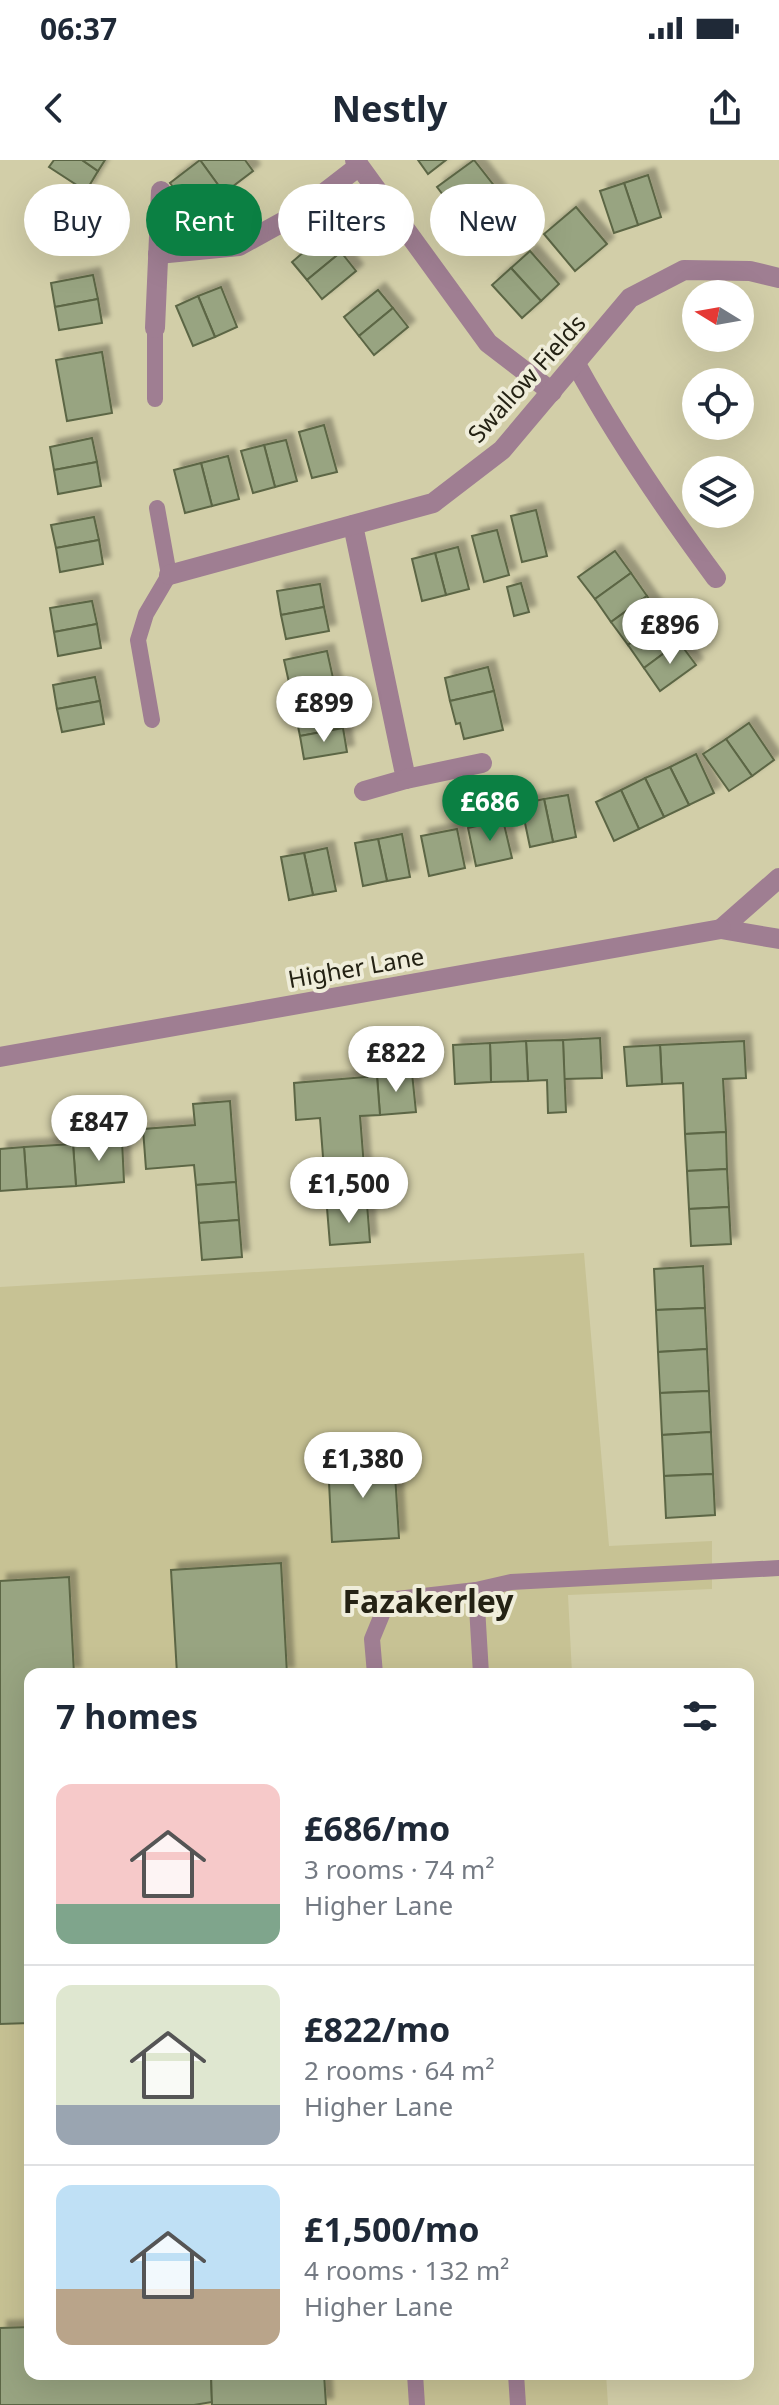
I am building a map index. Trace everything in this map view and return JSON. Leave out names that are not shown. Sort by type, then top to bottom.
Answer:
[{"type":"street","points":[[262,233],[297,214],[357,163],[488,343],[552,392]]},
{"type":"street","points":[[155,328],[158,256]]},
{"type":"street","name":"Swallow Fields","points":[[169,575],[433,503],[502,450],[630,298],[684,270],[750,271],[779,278]]},
{"type":"street","points":[[576,364],[606,419],[662,505],[716,578]]},
{"type":"street","points":[[353,525],[406,779]]},
{"type":"street","points":[[364,791],[482,763]]},
{"type":"street","points":[[721,929],[779,878]]},
{"type":"street","name":"Higher Lane","points":[[0,1057],[721,929],[779,939]]},
{"type":"lane","points":[[155,328],[155,399]]},
{"type":"lane","points":[[152,720],[138,640],[146,614],[169,575],[157,508]]},
{"type":"lane","points":[[374,1668],[372,1639],[388,1600],[476,1590],[511,1582],[779,1568]]},
{"type":"lane","points":[[476,1590],[481,1668]]},
{"type":"lane","points":[[415,2380],[417,2405]]},
{"type":"lane","points":[[516,2380],[518,2405]]},
{"type":"shaded area","points":[[584,1253],[609,1546],[712,1541],[712,1589],[568,1595],[572,1668],[24,1668],[24,2380],[606,2380],[608,2405],[0,2405],[0,1287]]},
{"type":"building","points":[[54,160],[82,160],[98,171],[90,184],[75,184],[49,167]]},
{"type":"building","points":[[82,160],[105,160],[98,171]]},
{"type":"building","points":[[200,160],[245,160],[253,171],[236,184],[217,184]]},
{"type":"building","points":[[200,160],[217,184],[171,184]]},
{"type":"building","points":[[418,160],[446,160],[428,174]]},
{"type":"building","points":[[474,160],[493,184],[441,184]]},
{"type":"building","points":[[648,175],[661,217],[638,225],[624,183]]},
{"type":"building","points":[[624,183],[638,225],[614,233],[600,191]]},
{"type":"building","points":[[576,207],[607,244],[575,271],[545,233]]},
{"type":"building","points":[[299,256],[336,256],[307,280],[292,262]]},
{"type":"building","points":[[336,256],[344,256],[356,271],[322,299],[307,280]]},
{"type":"building","points":[[524,256],[534,256],[559,284],[541,301],[511,268]]},
{"type":"building","points":[[511,268],[541,301],[522,318],[492,285]]},
{"type":"building","points":[[93,275],[98,299],[55,307],[51,283]]},
{"type":"building","points":[[221,287],[237,327],[215,337],[198,296]]},
{"type":"building","points":[[378,290],[393,308],[359,336],[344,317]]},
{"type":"building","points":[[198,296],[215,337],[193,346],[176,306]]},
{"type":"building","points":[[98,299],[102,323],[59,330],[55,307]]},
{"type":"building","points":[[393,308],[408,327],[374,355],[359,336]]},
{"type":"building","points":[[102,352],[112,413],[67,421],[56,360]]},
{"type":"building","points":[[324,425],[337,472],[312,478],[299,432]]},
{"type":"building","points":[[92,438],[97,462],[54,470],[50,447]]},
{"type":"building","points":[[286,440],[297,481],[275,487],[264,445]]},
{"type":"building","points":[[264,445],[275,487],[253,493],[241,451]]},
{"type":"building","points":[[228,456],[239,499],[212,506],[201,463]]},
{"type":"building","points":[[97,462],[101,486],[58,494],[54,470]]},
{"type":"building","points":[[201,463],[212,506],[185,513],[174,470]]},
{"type":"building","points":[[536,510],[547,556],[522,562],[511,516]]},
{"type":"building","points":[[94,517],[99,540],[56,548],[51,525]]},
{"type":"building","points":[[497,530],[509,575],[484,582],[472,536]]},
{"type":"building","points":[[99,540],[103,564],[60,572],[56,548]]},
{"type":"building","points":[[458,547],[469,589],[446,595],[435,553]]},
{"type":"building","points":[[615,551],[631,573],[595,599],[578,577]]},
{"type":"building","points":[[435,553],[446,595],[422,601],[412,559]]},
{"type":"building","points":[[631,573],[647,596],[611,622],[595,599]]},
{"type":"building","points":[[521,583],[529,612],[514,616],[507,587]]},
{"type":"building","points":[[320,584],[324,607],[281,615],[277,591]]},
{"type":"building","points":[[647,596],[663,619],[628,645],[611,622]]},
{"type":"building","points":[[92,601],[97,624],[54,632],[50,608]]},
{"type":"building","points":[[324,607],[329,631],[286,639],[281,615]]},
{"type":"building","points":[[663,619],[679,642],[644,668],[628,645]]},
{"type":"building","points":[[97,624],[101,648],[58,656],[54,632]]},
{"type":"building","points":[[679,642],[696,665],[660,691],[644,668]]},
{"type":"building","points":[[327,651],[335,687],[292,696],[284,660]]},
{"type":"building","points":[[488,667],[494,691],[450,701],[445,678]]},
{"type":"building","points":[[95,677],[100,701],[57,709],[53,685]]},
{"type":"building","points":[[494,691],[503,730],[464,739],[450,701]]},
{"type":"building","points":[[100,701],[104,724],[62,732],[57,709]]},
{"type":"building","points":[[338,704],[343,728],[300,736],[295,712]]},
{"type":"building","points":[[749,723],[774,760],[752,776],[726,739]]},
{"type":"building","points":[[343,728],[347,752],[304,759],[300,736]]},
{"type":"building","points":[[726,739],[752,776],[729,791],[703,754]]},
{"type":"building","points":[[696,754],[714,793],[689,805],[670,767]]},
{"type":"building","points":[[670,767],[689,805],[664,817],[645,778]]},
{"type":"building","points":[[645,778],[664,817],[639,829],[621,790]]},
{"type":"building","points":[[621,790],[639,829],[614,841],[596,802]]},
{"type":"building","points":[[568,795],[576,837],[553,842],[544,799]]},
{"type":"building","points":[[544,799],[553,842],[530,847],[521,804]]},
{"type":"building","points":[[503,820],[512,858],[476,866],[468,828]]},
{"type":"building","points":[[457,829],[465,868],[429,876],[421,836]]},
{"type":"building","points":[[402,834],[410,877],[387,881],[378,839]]},
{"type":"building","points":[[378,839],[387,881],[363,886],[355,843]]},
{"type":"building","points":[[327,848],[336,891],[313,895],[304,853]]},
{"type":"building","points":[[304,853],[313,895],[289,900],[281,857]]},
{"type":"building","points":[[600,1038],[602,1078],[564,1079],[563,1040]]},
{"type":"building","points":[[563,1040],[566,1112],[548,1113],[547,1080],[528,1081],[526,1041]]},
{"type":"building","points":[[526,1041],[528,1081],[491,1082],[490,1043]]},
{"type":"building","points":[[744,1041],[746,1078],[723,1079],[726,1132],[685,1134],[683,1083],[662,1084],[660,1045]]},
{"type":"building","points":[[490,1043],[491,1082],[455,1084],[453,1045]]},
{"type":"building","points":[[660,1045],[662,1084],[627,1086],[624,1047]]},
{"type":"building","points":[[412,1073],[416,1112],[380,1115],[377,1076]]},
{"type":"building","points":[[377,1076],[380,1115],[360,1116],[364,1167],[324,1170],[320,1118],[296,1120],[294,1083]]},
{"type":"building","points":[[230,1101],[236,1182],[196,1185],[194,1165],[146,1169],[143,1129],[195,1125],[193,1104]]},
{"type":"building","points":[[726,1132],[727,1169],[687,1171],[685,1134]]},
{"type":"building","points":[[122,1140],[124,1182],[76,1186],[73,1144]]},
{"type":"building","points":[[73,1144],[76,1186],[27,1189],[24,1147]]},
{"type":"building","points":[[24,1147],[27,1189],[0,1191],[0,1149]]},
{"type":"building","points":[[364,1167],[367,1204],[327,1208],[324,1170]]},
{"type":"building","points":[[727,1169],[729,1207],[689,1209],[687,1171]]},
{"type":"building","points":[[236,1182],[239,1220],[199,1223],[196,1185]]},
{"type":"building","points":[[367,1204],[370,1242],[330,1245],[327,1208]]},
{"type":"building","points":[[729,1207],[731,1244],[691,1246],[689,1209]]},
{"type":"building","points":[[239,1220],[242,1257],[202,1260],[199,1223]]},
{"type":"building","points":[[703,1266],[705,1308],[656,1310],[654,1269]]},
{"type":"building","points":[[705,1308],[707,1349],[658,1352],[656,1310]]},
{"type":"building","points":[[707,1349],[709,1391],[660,1393],[658,1352]]},
{"type":"building","points":[[709,1391],[711,1432],[662,1435],[660,1393]]},
{"type":"building","points":[[711,1432],[713,1474],[664,1476],[662,1435]]},
{"type":"building","points":[[394,1458],[399,1538],[332,1542],[328,1462]]},
{"type":"building","points":[[713,1474],[715,1515],[666,1518],[664,1476]]},
{"type":"building","points":[[281,1563],[287,1668],[177,1668],[171,1570]]},
{"type":"building","points":[[69,1577],[74,1668],[24,1668],[24,2023],[0,2024],[0,1581]]},
{"type":"building","points":[[24,2327],[24,2380],[211,2380],[212,2402],[194,2405],[0,2405],[0,2328]]},
{"type":"building","points":[[211,2380],[324,2380],[326,2405],[212,2405]]},
{"type":"district","name":"Fazakerley","points":[[428,1600]]}]
